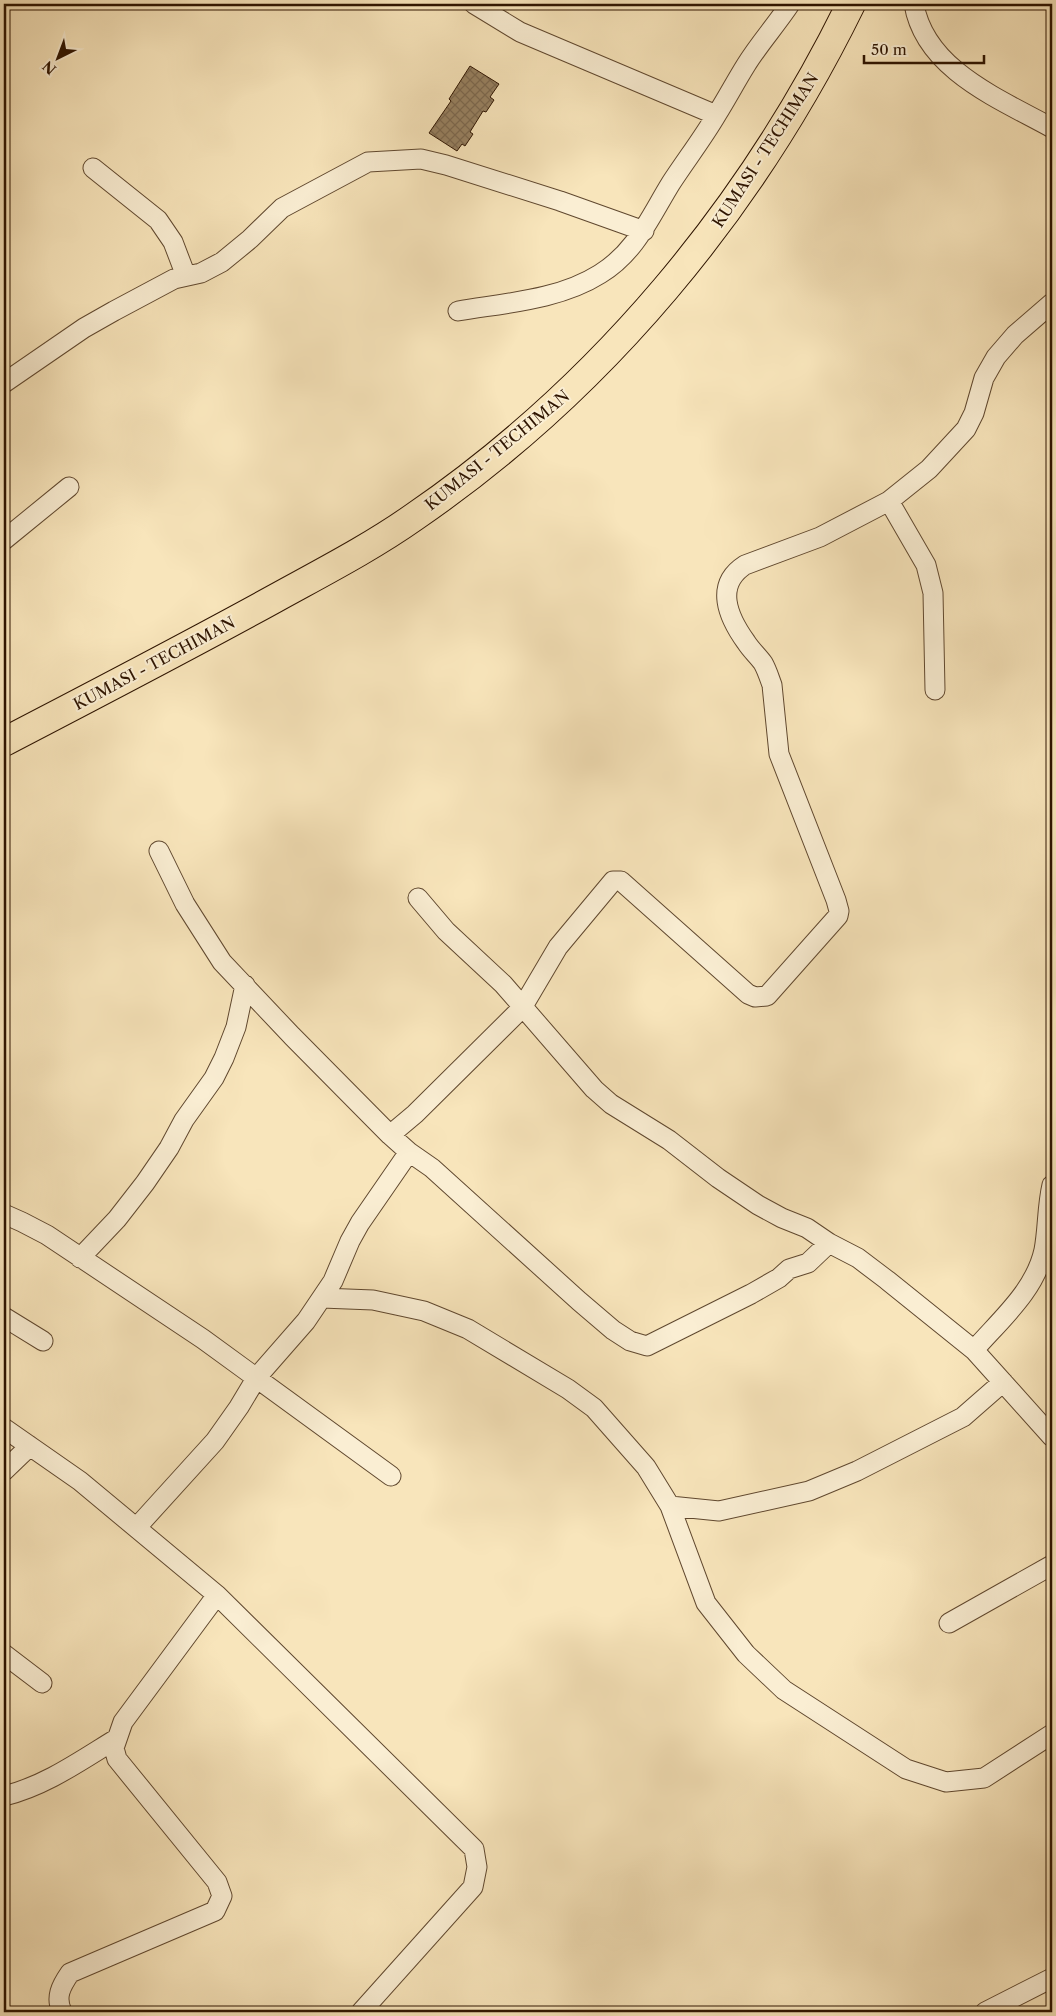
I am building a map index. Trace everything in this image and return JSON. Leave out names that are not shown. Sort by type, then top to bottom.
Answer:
[{"type":"highway","name":"KUMASI - TECHIMAN","points":[[4,742],[232,622],[348,558],[412,519],[538,421],[577,385],[633,327],[678,275],[714,229],[794,109],[812,79],[851,4]]},
{"type":"street","points":[[474,4],[520,32],[716,115]]},
{"type":"street","points":[[458,311],[547,296],[599,275],[618,262],[644,231],[671,184],[750,59],[790,4]]},
{"type":"street","points":[[914,4],[919,24],[925,36],[960,74],[995,97],[1052,128]]},
{"type":"street","points":[[4,383],[84,328],[174,279],[201,273],[222,262],[250,239],[273,215],[294,200],[368,162],[421,158],[560,201],[644,231]]},
{"type":"street","points":[[93,168],[158,220],[173,242],[186,276]]},
{"type":"street","points":[[390,1135],[416,1114],[522,1008],[558,947],[613,881],[621,881],[741,988],[755,997],[768,996],[838,916],[839,911],[836,900],[779,754],[771,696],[772,685],[769,675],[762,662],[738,631],[729,612],[726,588],[735,572],[745,565],[820,537],[889,501],[929,469],[966,429],[974,413],[984,378],[996,356],[1015,335],[1052,304]]},
{"type":"street","points":[[4,540],[69,487]]},
{"type":"street","points":[[889,501],[926,565],[933,593],[935,690]]},
{"type":"street","points":[[158,851],[185,904],[222,962],[292,1036],[390,1135],[409,1152],[432,1168],[579,1302],[630,1342],[647,1346],[751,1294],[779,1278],[790,1269],[808,1263],[829,1244]]},
{"type":"street","points":[[418,898],[446,931],[486,968],[594,1090],[612,1104],[669,1140],[718,1178],[758,1205],[782,1218],[807,1228],[829,1244],[858,1258],[913,1299],[974,1350],[1052,1437]]},
{"type":"street","points":[[80,1258],[117,1219],[145,1184],[169,1148],[184,1120],[214,1078],[236,1027],[245,985]]},
{"type":"street","points":[[137,1527],[215,1442],[240,1407],[257,1378],[306,1321],[333,1282],[350,1241],[360,1223],[409,1152]]},
{"type":"street","points":[[974,1350],[1024,1293],[1048,1251],[1052,1185]]},
{"type":"street","points":[[4,1214],[47,1235],[203,1339],[392,1476]]},
{"type":"street","points":[[322,1298],[382,1302],[424,1311],[468,1328],[568,1389],[594,1408],[646,1467],[670,1506],[706,1603],[746,1654],[784,1690],[906,1768],[946,1782],[984,1778],[1052,1734]]},
{"type":"street","points":[[4,1317],[42,1341]]},
{"type":"street","points":[[670,1506],[719,1511],[809,1491],[857,1471],[963,1417],[1003,1382]]},
{"type":"street","points":[[4,1428],[80,1481],[217,1595],[474,1849],[477,1867],[473,1887],[361,2012]]},
{"type":"street","points":[[4,1471],[30,1446]]},
{"type":"street","points":[[949,1623],[1052,1565]]},
{"type":"street","points":[[62,2012],[60,2007],[60,1988],[70,1973],[215,1911],[222,1896],[217,1882],[117,1759],[114,1748],[123,1722],[217,1595]]},
{"type":"street","points":[[4,1654],[42,1683]]},
{"type":"street","points":[[4,1796],[22,1792],[44,1783],[116,1739]]},
{"type":"street","points":[[986,2012],[1052,1978]]},
{"type":"building","points":[[470,66],[499,84],[490,97],[494,100],[486,112],[483,111],[470,132],[473,134],[465,146],[462,144],[457,151],[429,133],[451,101],[449,99]]}]
